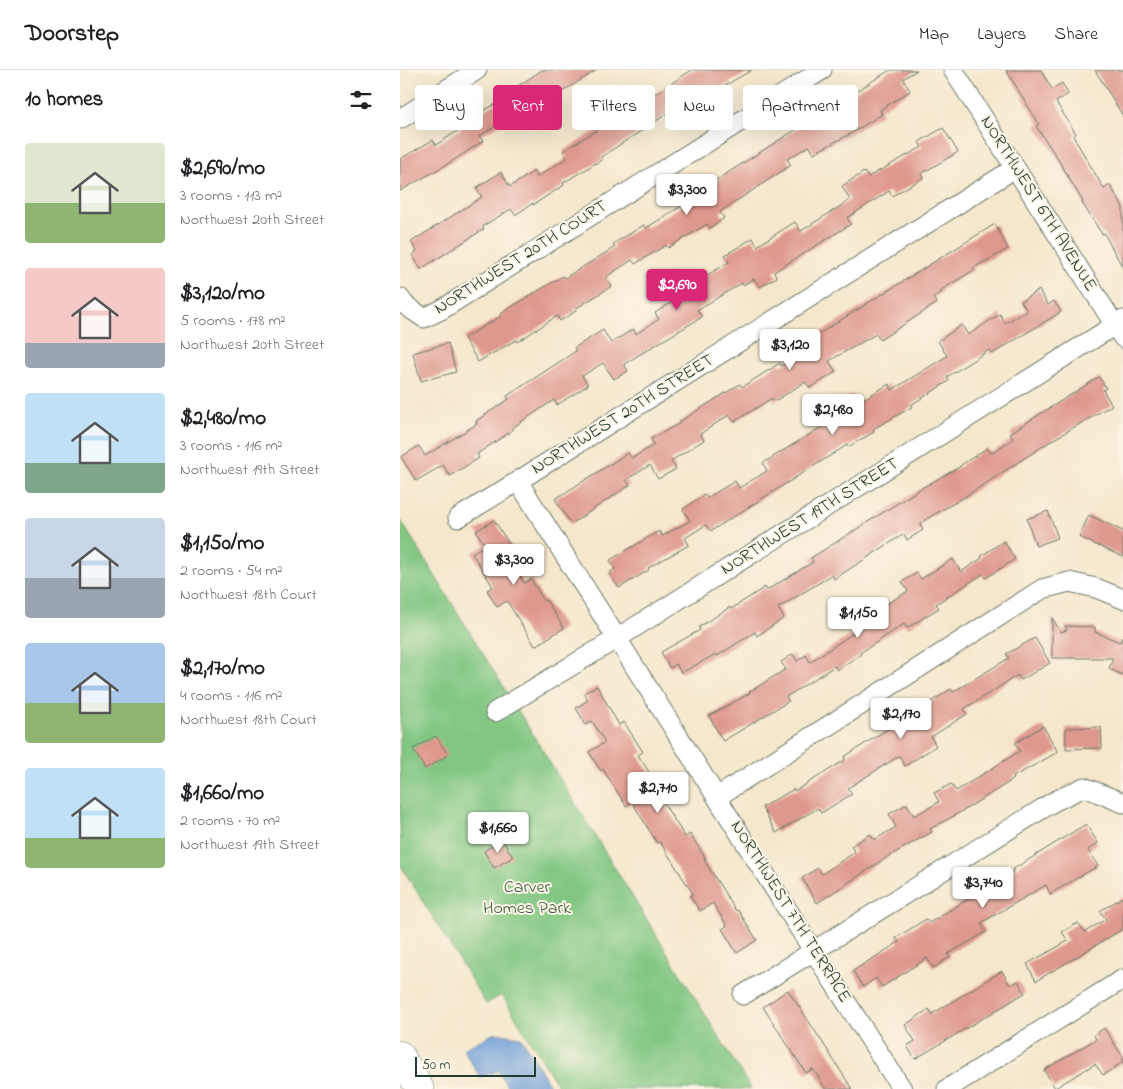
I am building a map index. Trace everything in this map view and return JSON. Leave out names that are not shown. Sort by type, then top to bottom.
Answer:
[{"type":"highway","points":[[400,1056],[420,1089]]},
{"type":"street","points":[[400,119],[477,70]]},
{"type":"street","name":"NORTHWEST 20TH COURT","points":[[400,298],[404,305],[424,318],[441,310],[822,70]]},
{"type":"street","name":"NORTHWEST 6TH AVENUE","points":[[953,70],[1120,328]]},
{"type":"street","name":"NORTHWEST 20TH STREET","points":[[458,518],[1015,168]]},
{"type":"street","name":"NORTHWEST 19TH STREET","points":[[496,712],[1120,328]]},
{"type":"street","name":"NORTHWEST 7TH TERRACE","points":[[518,481],[616,639],[902,1089]]},
{"type":"street","points":[[717,797],[1042,589],[1069,582],[1096,588],[1123,599]]},
{"type":"street","points":[[743,995],[1053,802],[1084,787],[1123,803]]},
{"type":"street","points":[[947,1089],[1123,979]]},
{"type":"green space","name":"Carver Homes Park","points":[[400,519],[751,1089],[560,1089],[502,995],[486,1004],[400,864]]},
{"type":"water","points":[[495,1033],[521,1037],[552,1089],[509,1089],[498,1071],[480,1077],[463,1049]]},
{"type":"building","points":[[542,70],[597,70],[562,92],[562,85],[520,85]]},
{"type":"building","points":[[692,70],[752,70],[726,85],[669,85]]},
{"type":"building","points":[[890,70],[917,70],[903,79],[910,91],[880,110],[882,114],[858,129],[858,90]]},
{"type":"building","points":[[1006,70],[1041,70],[1052,89],[1062,83],[1068,94],[1056,102],[1076,134],[1073,136],[1104,189],[1110,185],[1123,207],[1123,268],[1104,233],[1102,234],[1082,203],[1056,156],[1036,126],[1039,124]]},
{"type":"building","points":[[1095,70],[1123,70],[1123,116]]},
{"type":"building","points":[[665,87],[665,115],[655,122],[655,94]]},
{"type":"building","points":[[493,105],[493,128],[479,136],[483,141],[400,191],[400,159],[433,140],[436,145],[459,130],[483,130],[483,111]]},
{"type":"building","points":[[943,128],[958,152],[921,174],[923,178],[892,196],[889,191],[847,218],[851,224],[774,272],[777,277],[760,287],[754,279],[743,285],[742,283],[697,310],[702,317],[624,364],[628,371],[614,379],[603,363],[582,376],[588,385],[557,405],[554,400],[477,454],[479,458],[450,476],[443,465],[416,481],[401,457],[419,446],[425,456],[477,424],[476,421],[509,399],[507,396],[576,351],[574,348],[603,330],[611,343],[633,329],[636,334],[659,319],[655,313],[701,284],[699,280],[729,262],[725,255],[753,238],[757,246],[795,222],[801,231],[850,200],[842,186],[864,172],[868,177],[922,147],[919,142]]},
{"type":"building","points":[[597,130],[642,130],[601,157],[603,159],[563,183],[564,185],[533,205],[533,203],[515,215],[511,209],[483,226],[484,229],[421,269],[412,255],[417,251],[411,242],[482,197],[476,188],[501,172],[510,187],[534,171],[537,177],[567,158],[563,151]]},
{"type":"building","points":[[795,130],[857,130],[814,153],[809,146],[787,159],[791,165],[720,212],[724,218],[710,228],[707,224],[668,248],[666,245],[635,264],[632,260],[606,277],[612,286],[575,309],[576,311],[560,321],[557,316],[517,342],[516,340],[478,362],[464,338],[531,295],[563,276],[565,278],[615,247],[613,244],[644,225],[646,228],[701,194],[699,191]]},
{"type":"building","points":[[995,224],[1008,249],[973,268],[974,270],[941,290],[942,292],[933,298],[937,303],[880,340],[876,334],[829,361],[836,372],[810,388],[805,382],[775,401],[772,398],[734,422],[729,415],[700,434],[704,440],[671,461],[676,469],[658,479],[650,465],[626,480],[630,485],[571,524],[555,499],[628,453],[632,458],[654,445],[651,439],[680,423],[740,384],[742,387],[780,363],[781,366],[804,352],[800,346]]},
{"type":"building","points":[[1039,290],[1048,305],[1054,301],[1061,312],[992,354],[989,350],[947,377],[949,381],[911,405],[912,407],[873,429],[874,432],[848,447],[847,445],[711,531],[706,525],[685,538],[689,545],[648,568],[649,570],[619,588],[609,573],[615,569],[610,560],[659,531],[662,536],[690,521],[683,509],[705,494],[707,498],[735,481],[739,488],[767,471],[763,463],[833,420],[826,409],[852,394],[857,403],[889,384],[892,390],[947,356],[938,341],[962,325],[968,335],[1000,314],[1005,323],[1027,311],[1021,301]]},
{"type":"building","points":[[448,343],[456,372],[421,381],[413,353]]},
{"type":"building","points":[[1099,377],[1106,388],[1103,390],[1112,405],[928,518],[920,524],[923,530],[907,540],[904,534],[834,579],[832,575],[778,608],[784,618],[757,636],[755,632],[717,656],[716,654],[681,673],[676,664],[670,668],[661,652],[700,630],[699,627],[730,607],[731,609],[765,587],[767,590],[813,562],[811,558],[987,448],[991,453],[1013,439],[1010,433]]},
{"type":"building","points":[[1048,511],[1058,538],[1036,546],[1027,519]]},
{"type":"building","points":[[1089,515],[1123,531],[1123,557],[1079,537]]},
{"type":"building","points":[[494,520],[518,558],[512,562],[524,583],[531,579],[544,601],[546,600],[564,628],[535,646],[507,601],[497,607],[487,590],[493,587],[472,553],[485,545],[476,531]]},
{"type":"building","points":[[1004,541],[1015,559],[986,578],[983,574],[936,604],[939,608],[907,628],[904,624],[837,670],[835,666],[786,697],[789,701],[723,741],[709,716],[750,693],[786,669],[781,662],[793,654],[797,661],[806,655],[810,662],[864,626],[859,618],[875,607],[877,610],[908,591],[902,582],[917,573],[921,579],[953,559],[961,572]]},
{"type":"building","points":[[1052,618],[1061,632],[1067,630],[1065,626],[1095,627],[1095,632],[1120,642],[1123,636],[1123,675],[1109,669],[1113,658],[1052,658]]},
{"type":"building","points":[[1035,638],[1050,663],[1021,680],[1018,675],[964,709],[967,714],[931,737],[936,746],[905,766],[899,756],[848,788],[852,794],[821,813],[818,808],[776,833],[762,807],[794,789],[795,791],[845,760],[844,757],[951,689],[953,692],[1009,658],[1006,654]]},
{"type":"building","points":[[597,686],[619,725],[624,722],[643,752],[638,755],[662,792],[658,794],[685,837],[690,834],[736,911],[738,910],[757,940],[737,953],[722,929],[727,926],[713,903],[700,911],[690,896],[693,894],[660,842],[657,843],[632,802],[626,806],[603,769],[601,771],[589,752],[605,742],[592,721],[586,725],[576,708],[588,700],[584,693]]},
{"type":"building","points":[[1043,726],[1058,752],[1013,777],[1014,779],[930,829],[932,832],[889,856],[817,903],[802,878],[818,868],[822,874],[855,852],[851,846],[870,834],[874,840],[896,827],[889,814],[907,804],[914,816],[939,802],[934,793],[951,784],[956,791],[1020,751],[1015,743]]},
{"type":"building","points":[[1101,727],[1102,748],[1066,749],[1066,728]]},
{"type":"building","points":[[436,736],[448,755],[425,769],[413,749]]},
{"type":"building","points":[[1086,824],[1098,843],[1088,850],[1098,866],[1050,894],[1046,885],[981,923],[986,932],[948,954],[950,957],[933,968],[927,958],[882,987],[876,978],[863,987],[853,971],[899,942],[896,938],[926,919],[929,923],[1013,872],[1012,870]]},
{"type":"building","points":[[502,840],[513,857],[494,868],[484,851]]},
{"type":"building","points":[[1123,897],[1123,929],[1036,981],[1027,964],[1068,941],[1062,932],[1078,923],[1085,932],[1106,919],[1100,911]]},
{"type":"building","points":[[1002,971],[1010,985],[1018,981],[1025,993],[915,1059],[907,1046],[915,1041],[905,1025],[929,1009],[932,1014]]},
{"type":"building","points":[[788,990],[852,1089],[826,1089],[813,1069],[806,1073],[763,1007]]},
{"type":"building","points":[[1104,1028],[1123,1057],[1123,1062],[1103,1075],[1095,1064],[1055,1088],[1044,1070],[1096,1039],[1094,1035]]}]
